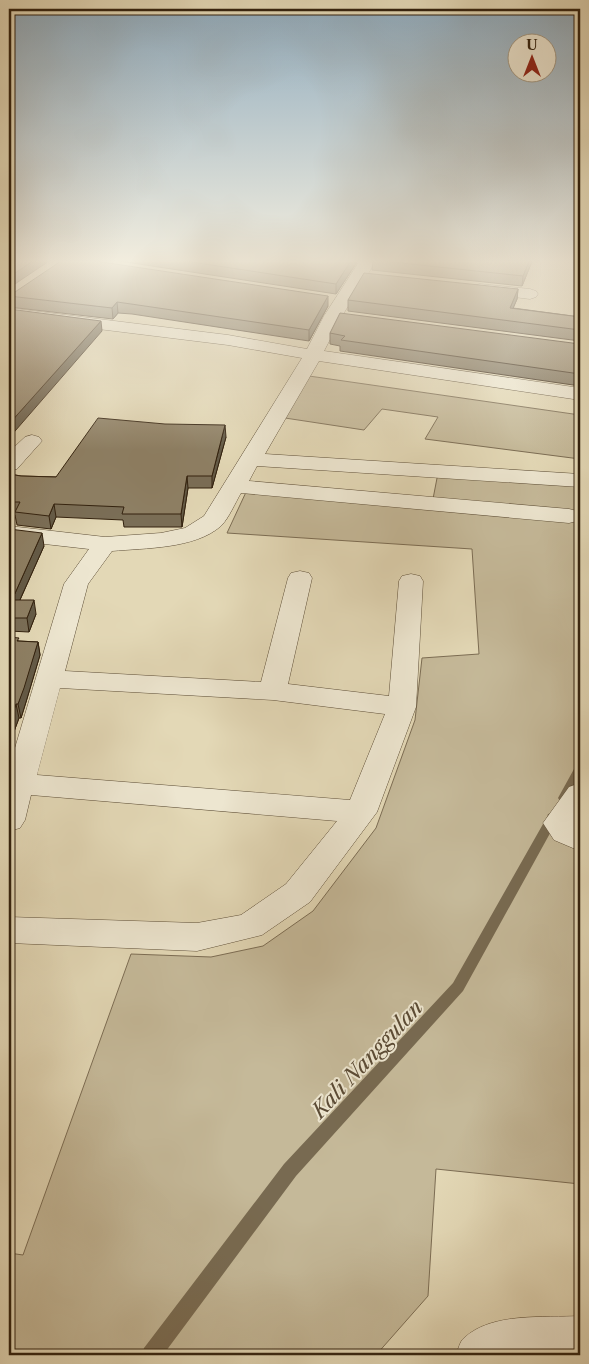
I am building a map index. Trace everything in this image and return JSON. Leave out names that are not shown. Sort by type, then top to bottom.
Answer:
[{"type":"street","points":[[87,323],[228,340],[313,356],[580,394]]},
{"type":"street","points":[[9,533],[105,544],[161,540],[192,534],[213,521],[331,323]]},
{"type":"street","points":[[9,464],[32,441]]},
{"type":"street","points":[[251,459],[580,481]]},
{"type":"street","points":[[235,486],[569,516]]},
{"type":"street","points":[[9,820],[48,680],[48,642],[76,584],[105,544]]},
{"type":"street","points":[[273,691],[300,578]]},
{"type":"street","points":[[9,930],[198,937],[250,926],[298,893],[361,812],[402,707],[410,582]]},
{"type":"street","points":[[48,680],[273,691],[402,707]]},
{"type":"street","points":[[20,784],[361,812]]},
{"type":"street","points":[[580,794],[559,823],[566,832],[580,840]]},
{"type":"street","points":[[479,1355],[498,1343],[580,1339]]},
{"type":"shaded area","points":[[309,376],[580,415],[580,459],[425,439],[438,417],[382,409],[364,430],[285,418]]},
{"type":"shaded area","points":[[438,473],[580,482],[580,1184],[436,1169],[428,1296],[376,1355],[9,1355],[9,1253],[23,1255],[131,954],[211,957],[263,946],[313,911],[376,828],[415,720],[422,658],[479,654],[472,549],[227,533],[247,490],[432,504]]},
{"type":"building","points":[[9,323],[100,323],[9,424]]},
{"type":"building","points":[[259,323],[313,323],[309,330]]},
{"type":"building","points":[[335,323],[415,323],[580,344],[580,374],[341,340],[345,336],[330,333]]},
{"type":"building","points":[[523,323],[580,323],[580,330]]},
{"type":"building","points":[[98,418],[165,424],[225,425],[212,476],[187,476],[181,514],[122,514],[124,507],[54,504],[49,516],[15,512],[20,502],[9,502],[9,474],[56,477]]},
{"type":"building","points":[[9,529],[42,533],[12,600],[34,600],[27,618],[9,618]]},
{"type":"building","points":[[9,637],[19,638],[17,641],[38,642],[24,688],[9,724]]},
{"type":"waterway","name":"Kali Nanggulan","points":[[564,798],[580,769]]},
{"type":"waterway","name":"Kali Nanggulan","points":[[151,1355],[290,1170],[458,987],[553,817]]}]
